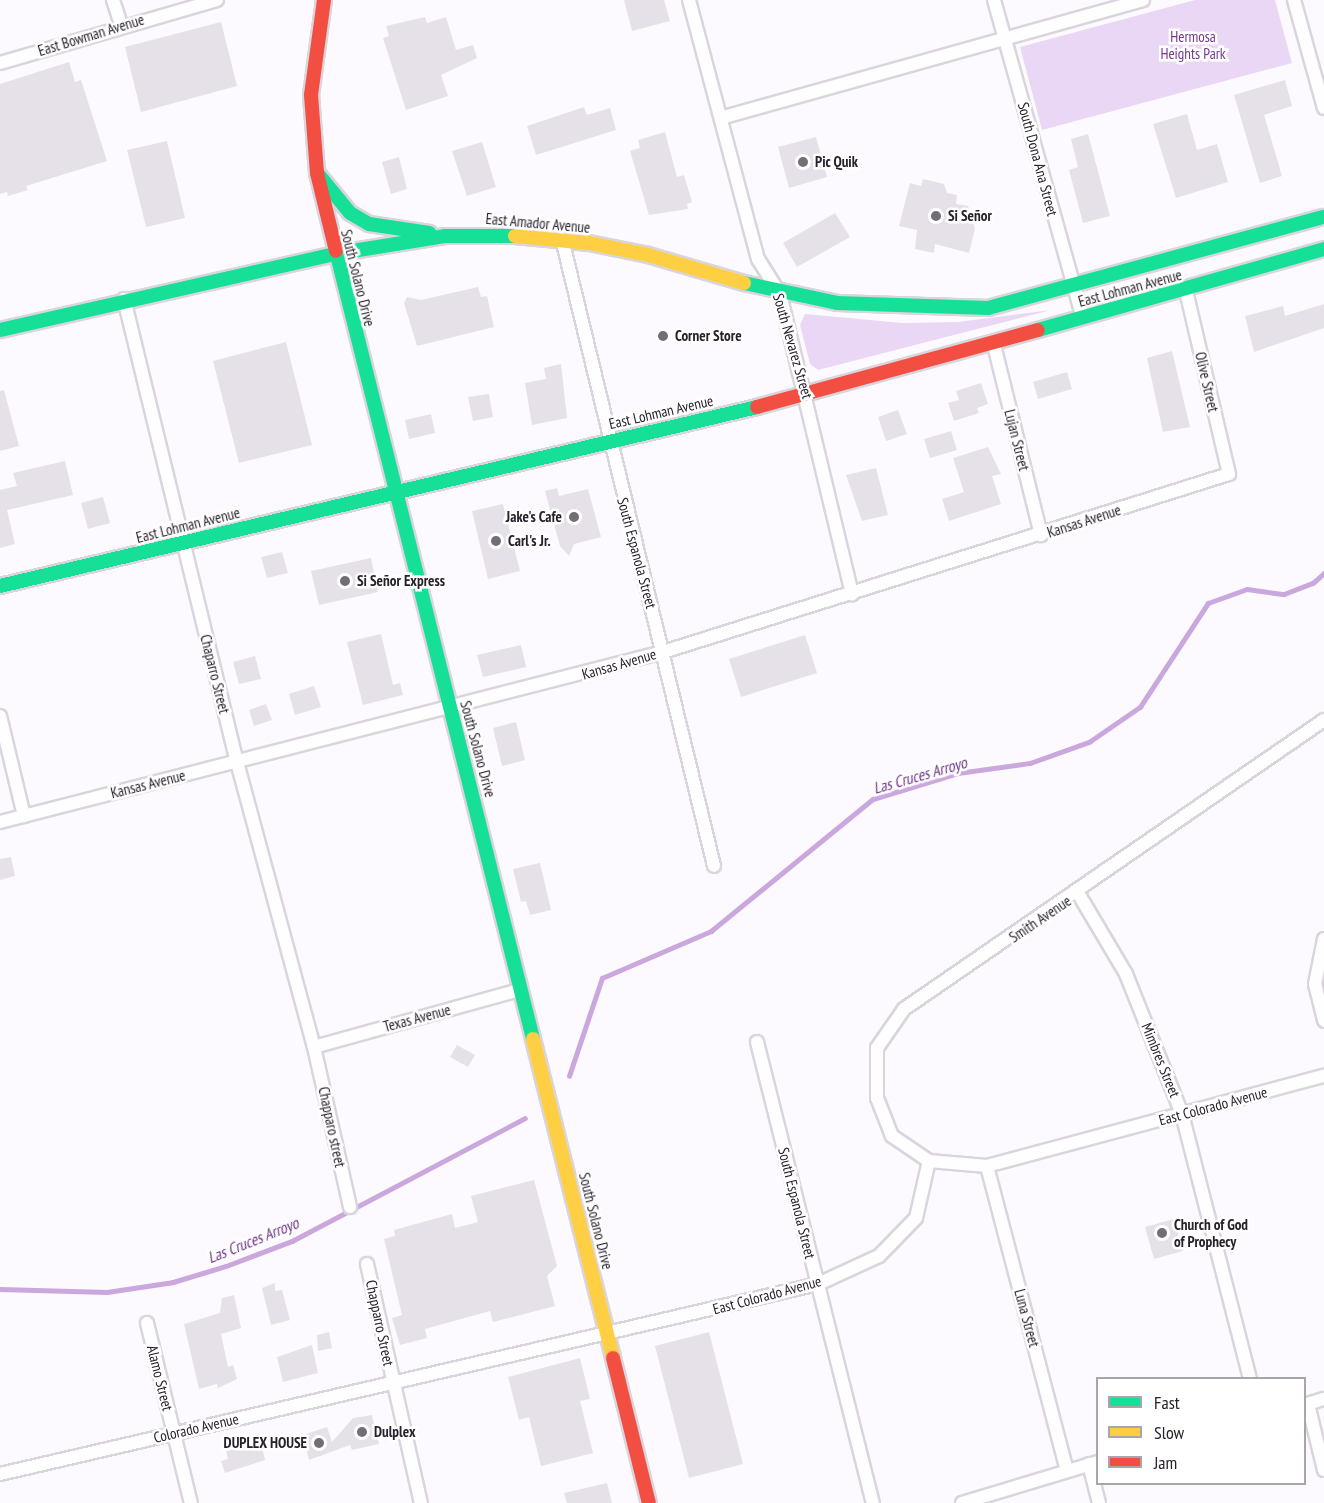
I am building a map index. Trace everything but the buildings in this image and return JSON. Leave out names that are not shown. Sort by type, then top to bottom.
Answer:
[{"type":"main road","name":"South Solano Drive","points":[[324,0],[311,95],[316,173],[334,254],[396,492],[649,1503]]},
{"type":"main road","points":[[316,173],[350,213],[369,224],[445,236]]},
{"type":"main road","name":"East Lohman Avenue","points":[[1073,287],[1324,217]]},
{"type":"main road","name":"East Amador Avenue","points":[[0,330],[124,299],[334,254],[445,236],[562,239],[648,255],[780,294],[896,308],[988,308],[1073,287]]},
{"type":"main road","name":"East Lohman Avenue","points":[[0,586],[182,545],[807,395],[994,345],[1324,249]]},
{"type":"street","points":[[113,0],[121,25]]},
{"type":"street","name":"East Bowman Avenue","points":[[0,63],[121,25],[217,0]]},
{"type":"street","name":"South Nevarez Street","points":[[689,0],[724,117],[759,259],[780,294],[807,395],[852,594]]},
{"type":"street","name":"South Dona Ana Street","points":[[994,0],[1083,318]]},
{"type":"street","points":[[724,117],[1143,0]]},
{"type":"street","points":[[1294,0],[1324,108]]},
{"type":"street","name":"South Espanola Street","points":[[562,239],[608,441],[663,652],[714,866]]},
{"type":"street","name":"Olive Street","points":[[1186,290],[1229,474]]},
{"type":"street","name":"Chaparro Street","points":[[124,299],[182,545],[237,762],[315,1047]]},
{"type":"street","name":"Lujan Street","points":[[994,345],[1041,534]]},
{"type":"street","name":"Kansas Avenue","points":[[0,822],[663,652],[1229,474]]},
{"type":"street","points":[[0,716],[24,816]]},
{"type":"street","name":"Smith Avenue","points":[[929,1161],[892,1136],[877,1098],[877,1048],[904,1008],[1078,893],[1324,720]]},
{"type":"street","name":"Mimbres Street","points":[[1078,893],[1126,974],[1182,1114],[1250,1377]]},
{"type":"street","points":[[1324,939],[1315,984],[1324,1021]]},
{"type":"street","name":"Texas Avenue","points":[[315,1047],[519,990]]},
{"type":"street","name":"South Espanola Street","points":[[757,1042],[873,1503]]},
{"type":"street","name":"Chapparo street","points":[[315,1047],[350,1207]]},
{"type":"street","name":"East Colorado Avenue","points":[[392,1382],[608,1335],[818,1284],[879,1256],[916,1218],[929,1161],[987,1166],[1324,1077]]},
{"type":"street","name":"Luna Street","points":[[987,1166],[1067,1470]]},
{"type":"street","name":"Chapparro Street","points":[[367,1264],[392,1382]]},
{"type":"street","name":"Alamo Street","points":[[147,1323],[191,1503]]},
{"type":"street","points":[[392,1382],[421,1503]]},
{"type":"street","name":"Colorado Avenue","points":[[0,1474],[392,1382]]},
{"type":"street","points":[[1324,1399],[1306,1405],[1324,1470]]},
{"type":"street","points":[[962,1503],[1093,1463],[1096,1483]]},
{"type":"street","points":[[1096,1485],[1099,1503]]},
{"type":"green space","name":"Hermosa Heights Park","points":[[1195,0],[1275,0],[1292,63],[1042,130],[1020,47]]},
{"type":"green space","points":[[1051,310],[818,370],[810,364],[800,325],[805,314],[902,323],[958,322]]},
{"type":"waterway","name":"Las Cruces Arroyo","points":[[569,1076],[602,978],[711,931],[873,799],[958,773],[1030,763],[1089,742],[1140,707],[1208,603],[1247,589],[1284,594],[1313,583],[1324,573]]},
{"type":"waterway","name":"Las Cruces Arroyo","points":[[0,1289],[107,1292],[173,1282],[226,1266],[292,1241],[525,1118]]},
{"type":"traffic: fast","points":[[318,174],[350,213],[369,224],[429,233]]},
{"type":"traffic: fast","points":[[744,283],[837,303],[988,308],[1324,217]]},
{"type":"traffic: fast","points":[[0,330],[334,254],[445,236],[515,236]]},
{"type":"traffic: fast","points":[[1038,330],[1324,249]]},
{"type":"traffic: fast","points":[[336,251],[533,1039]]},
{"type":"traffic: fast","points":[[0,586],[757,407]]},
{"type":"traffic: slow","points":[[515,236],[589,243],[648,255],[744,283]]},
{"type":"traffic: slow","points":[[533,1039],[613,1358]]},
{"type":"traffic: jam","points":[[324,0],[311,95],[317,173],[336,251]]},
{"type":"traffic: jam","points":[[757,407],[1038,330]]},
{"type":"traffic: jam","points":[[613,1358],[649,1503]]},
{"type":"place","name":"Pic Quik","points":[[803,162]]},
{"type":"place","name":"Si Señor","points":[[936,216]]},
{"type":"place","name":"Corner Store","points":[[663,336]]},
{"type":"place","name":"Jake's Cafe","points":[[574,517]]},
{"type":"place","name":"Carl's Jr.","points":[[496,541]]},
{"type":"place","name":"Si Señor Express","points":[[345,581]]},
{"type":"place","name":"Church of God of Prophecy","points":[[1162,1233]]},
{"type":"place","name":"Dulplex","points":[[362,1432]]},
{"type":"place","name":"DUPLEX HOUSE","points":[[319,1443]]}]
